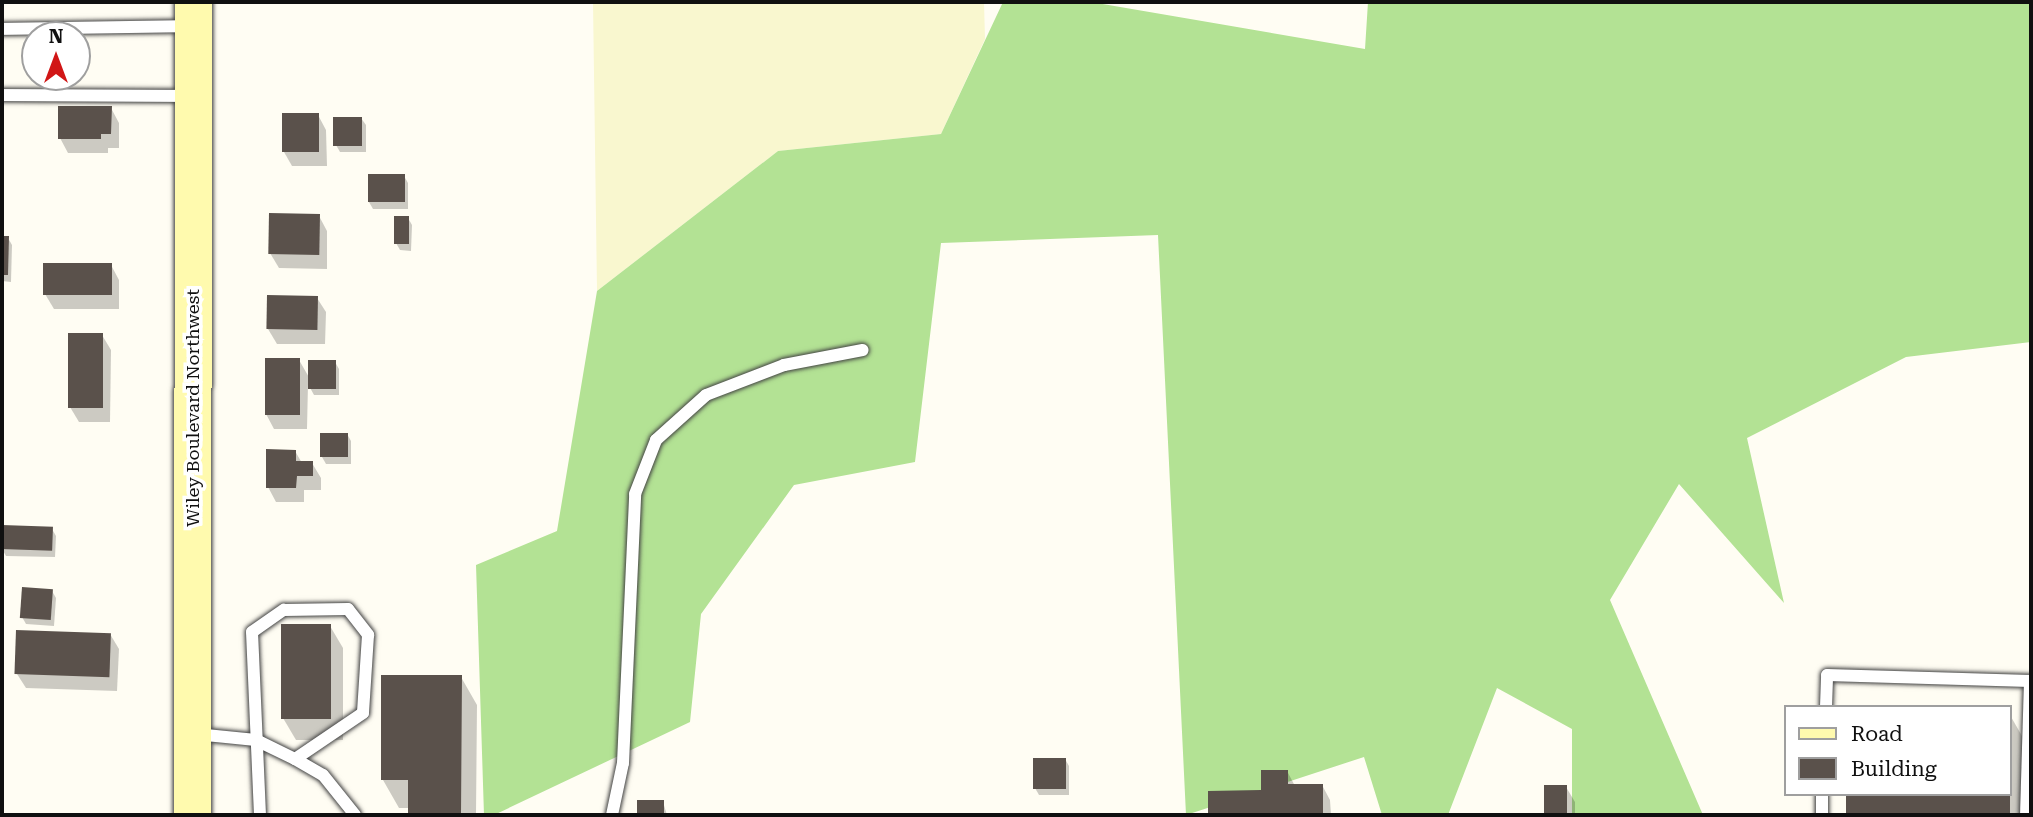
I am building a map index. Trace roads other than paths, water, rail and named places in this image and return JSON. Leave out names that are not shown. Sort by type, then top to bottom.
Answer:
[{"type":"street","name":"Wiley Boulevard Northwest","points":[[191,815],[193,14]]},
{"type":"lane","points":[[2,29],[193,14]]},
{"type":"lane","points":[[2,95],[193,96]]},
{"type":"lane","points":[[612,815],[623,763],[635,494],[656,440],[706,395],[784,365],[863,350]]},
{"type":"lane","points":[[260,815],[252,632],[284,610],[348,609],[368,635],[363,713],[295,759]]},
{"type":"lane","points":[[1826,705],[1827,675],[2030,681],[2026,815]]},
{"type":"lane","points":[[192,733],[256,740],[295,759],[323,775],[355,815]]},
{"type":"lane","points":[[1822,796],[1822,815]]}]
